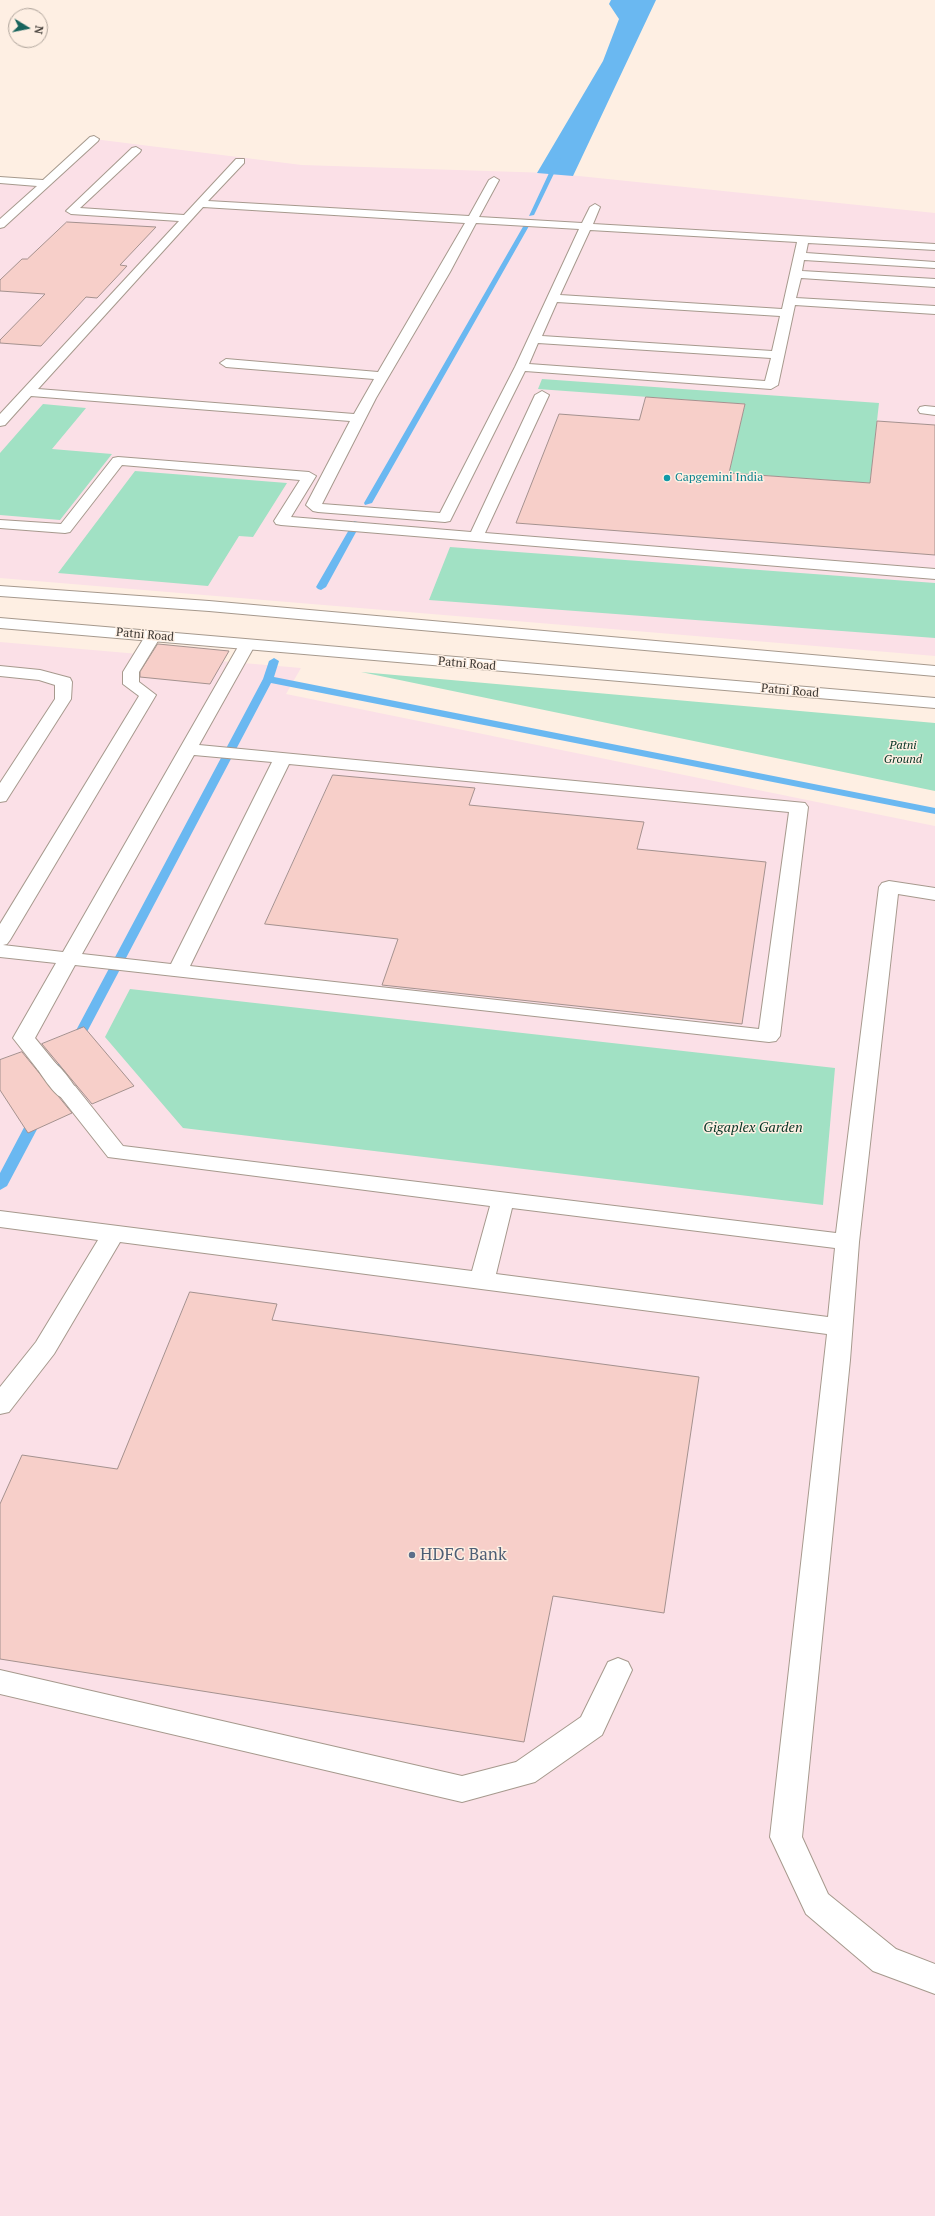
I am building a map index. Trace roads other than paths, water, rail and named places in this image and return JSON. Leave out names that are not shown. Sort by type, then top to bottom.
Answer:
[{"type":"main road","points":[[0,225],[94,139]]},
{"type":"main road","points":[[136,150],[71,211],[187,218]]},
{"type":"main road","points":[[0,422],[240,161]]},
{"type":"main road","points":[[0,180],[46,183]]},
{"type":"main road","points":[[445,518],[333,510],[318,508],[313,505],[382,376],[444,272],[494,180]]},
{"type":"main road","points":[[200,204],[935,247]]},
{"type":"main road","points":[[438,534],[521,367],[595,207]]},
{"type":"main road","points":[[521,367],[771,385],[803,240]]},
{"type":"main road","points":[[800,256],[935,265]]},
{"type":"main road","points":[[796,274],[935,283]]},
{"type":"main road","points":[[553,298],[789,307],[935,310]]},
{"type":"main road","points":[[534,339],[778,356]]},
{"type":"main road","points":[[226,363],[382,376]]},
{"type":"main road","points":[[27,392],[359,418]]},
{"type":"main road","points":[[476,537],[542,395]]},
{"type":"main road","points":[[0,524],[65,530],[118,461],[309,476],[281,521],[935,574]]},
{"type":"main road","points":[[0,591],[209,606],[935,671]]},
{"type":"main road","name":"Patni Road","points":[[0,623],[935,703]]},
{"type":"main road","points":[[0,940],[148,695],[131,684],[131,672],[153,636]]},
{"type":"main road","points":[[248,644],[24,1038],[116,1152],[847,1242]]},
{"type":"main road","points":[[0,671],[40,675],[64,682],[63,699],[0,798]]},
{"type":"main road","points":[[0,951],[769,1036],[799,807],[189,749]]},
{"type":"main road","points":[[177,971],[283,758]]},
{"type":"main road","points":[[935,894],[889,887],[847,1242],[840,1327],[786,1837],[816,1904],[885,1960],[935,1979]]},
{"type":"main road","points":[[482,1281],[503,1200]]},
{"type":"main road","points":[[0,1219],[840,1327]]},
{"type":"main road","points":[[0,1404],[45,1348],[113,1234]]},
{"type":"main road","points":[[0,1682],[462,1790],[524,1773],[592,1726],[618,1670]]},
{"type":"water","points":[[611,0],[656,0],[573,176],[537,173],[603,61],[619,19],[609,4]]},
{"type":"waterway","points":[[531,215],[558,159]]},
{"type":"waterway","points":[[368,503],[526,226]]},
{"type":"waterway","points":[[321,587],[357,523]]},
{"type":"waterway","points":[[268,679],[274,661]]},
{"type":"waterway","points":[[53,1085],[268,679]]},
{"type":"waterway","points":[[268,679],[935,811]]},
{"type":"waterway","points":[[0,1186],[36,1118]]},
{"type":"place","name":"Capgemini India","points":[[667,478]]},
{"type":"place","name":"HDFC Bank","points":[[412,1555]]},
{"type":"park label","name":"Patni Ground","points":[[903,753]]},
{"type":"park label","name":"Gigaplex Garden","points":[[753,1128]]}]
